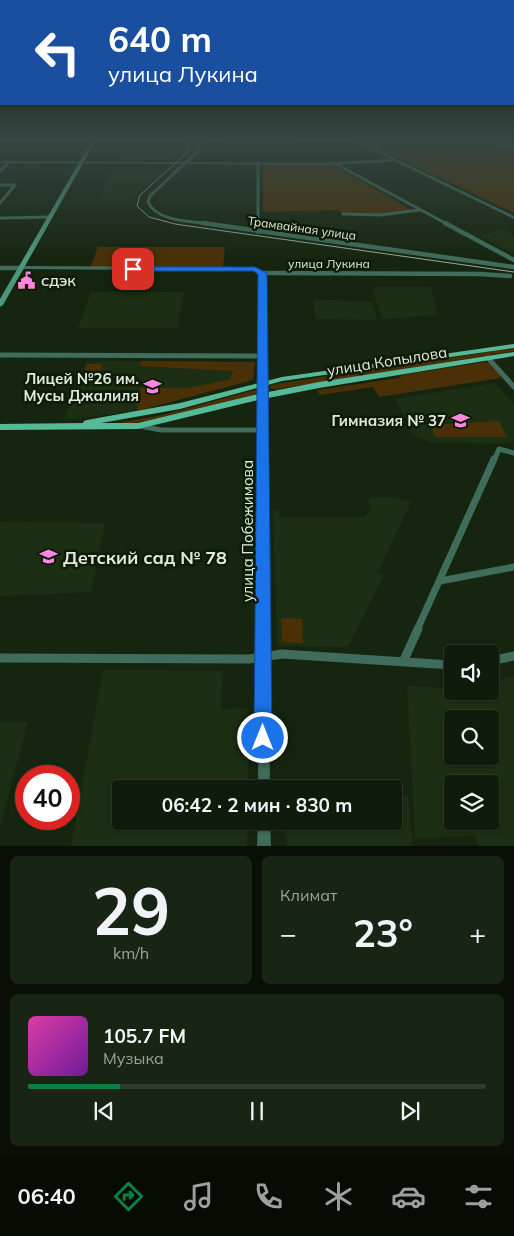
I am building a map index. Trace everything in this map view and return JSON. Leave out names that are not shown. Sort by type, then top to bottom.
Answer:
[{"type":"main road","points":[[0,305],[70,181]]},
{"type":"main road","name":"улица Копылова","points":[[58,426],[150,412],[264,383],[323,372],[514,346]]},
{"type":"main road","name":"улица Копылова","points":[[58,426],[138,426],[319,385],[514,354]]},
{"type":"main road","points":[[0,427],[58,426]]},
{"type":"street","name":"Трамвайная улица","points":[[166,181],[150,196],[148,202],[150,208],[167,217],[258,232],[514,267]]},
{"type":"street","points":[[258,181],[258,232]]},
{"type":"street","points":[[368,181],[514,260]]},
{"type":"street","points":[[439,181],[514,218]]},
{"type":"street","points":[[0,185],[15,185],[0,203]]},
{"type":"street","points":[[343,214],[380,215],[420,210]]},
{"type":"street","points":[[0,218],[50,217]]},
{"type":"street","name":"улица Лукина","points":[[0,268],[255,269],[262,273],[480,274],[510,276]]},
{"type":"street","name":"улица Побежимова","points":[[262,273],[261,356],[264,383],[262,658],[264,780]]},
{"type":"street","points":[[0,355],[261,356]]},
{"type":"street","points":[[488,358],[514,387]]},
{"type":"street","points":[[138,426],[161,430],[264,430]]},
{"type":"street","points":[[403,662],[499,449],[514,453]]},
{"type":"street","points":[[440,581],[514,567]]},
{"type":"street","points":[[0,658],[249,659],[282,654],[374,658],[444,665]]},
{"type":"street","points":[[499,660],[514,656]]},
{"type":"street","points":[[264,830],[264,846]]},
{"type":"shaded area","points":[[107,181],[151,181],[140,190],[132,201],[99,201]]},
{"type":"shaded area","points":[[263,181],[362,181],[412,210],[389,214],[342,213],[339,210],[263,212]]},
{"type":"shaded area","points":[[447,181],[514,181],[514,213]]},
{"type":"shaded area","points":[[503,229],[514,235],[514,252],[511,253],[480,236]]},
{"type":"shaded area","points":[[98,247],[225,247],[223,268],[90,268]]},
{"type":"shaded area","points":[[372,287],[431,287],[438,315],[382,319]]},
{"type":"shaded area","points":[[91,292],[184,292],[177,328],[78,328]]},
{"type":"shaded area","points":[[313,299],[372,302],[378,320],[315,319]]},
{"type":"shaded area","points":[[514,348],[514,351],[270,389],[271,385],[276,384]]},
{"type":"shaded area","name":"Лицей №26 им. Мусы Джалиля","points":[[86,361],[255,362],[253,380],[137,411],[64,420]]},
{"type":"shaded area","points":[[141,361],[255,362],[253,380],[137,411],[140,388],[189,388],[230,379],[233,371],[140,366]]},
{"type":"shaded area","points":[[485,362],[495,367],[501,378],[379,397],[373,387],[319,395],[318,390],[399,378],[402,375]]},
{"type":"shaded area","points":[[87,364],[103,364],[98,380],[81,380]]},
{"type":"shaded area","name":"Гимназия № 37","points":[[495,383],[514,405],[514,441],[495,444],[430,442],[413,434],[395,399]]},
{"type":"shaded area","points":[[254,390],[259,392],[211,407],[143,422],[118,423],[163,415]]},
{"type":"shaded area","points":[[499,421],[507,437],[435,437],[430,425]]},
{"type":"shaded area","points":[[390,497],[411,502],[378,572],[384,575],[348,647],[277,646],[273,511],[280,510],[281,518],[363,517],[371,512],[368,498]]},
{"type":"shaded area","name":"Детский сад № 78","points":[[0,522],[105,523],[91,592],[0,596]]},
{"type":"shaded area","points":[[281,618],[302,619],[303,643],[282,642]]},
{"type":"shaded area","points":[[103,670],[223,671],[221,709],[248,708],[248,780],[112,780],[112,830],[248,830],[247,846],[71,846],[74,830],[80,830],[80,796]]},
{"type":"shaded area","points":[[514,677],[514,846],[479,846],[475,836],[415,838],[407,686],[444,688],[444,700],[499,700],[499,681]]},
{"type":"shaded area","points":[[0,722],[28,722],[15,765],[0,826]]},
{"type":"shaded area","points":[[402,795],[408,795],[413,846],[287,846],[286,830],[402,830]]},
{"type":"tram line","points":[[155,181],[140,195],[137,206],[149,217],[175,224],[514,272]]},
{"type":"place","name":"СДЭК","points":[[27,281]]},
{"type":"place","name":"Лицей №26 им. Мусы Джалиля","points":[[153,387]]},
{"type":"place","name":"Гимназия № 37","points":[[460,420]]},
{"type":"place","name":"Детский сад № 78","points":[[49,557]]},
{"type":"route","points":[[133,269],[255,269],[262,273],[261,356],[264,383],[262,492],[263,738]]}]
